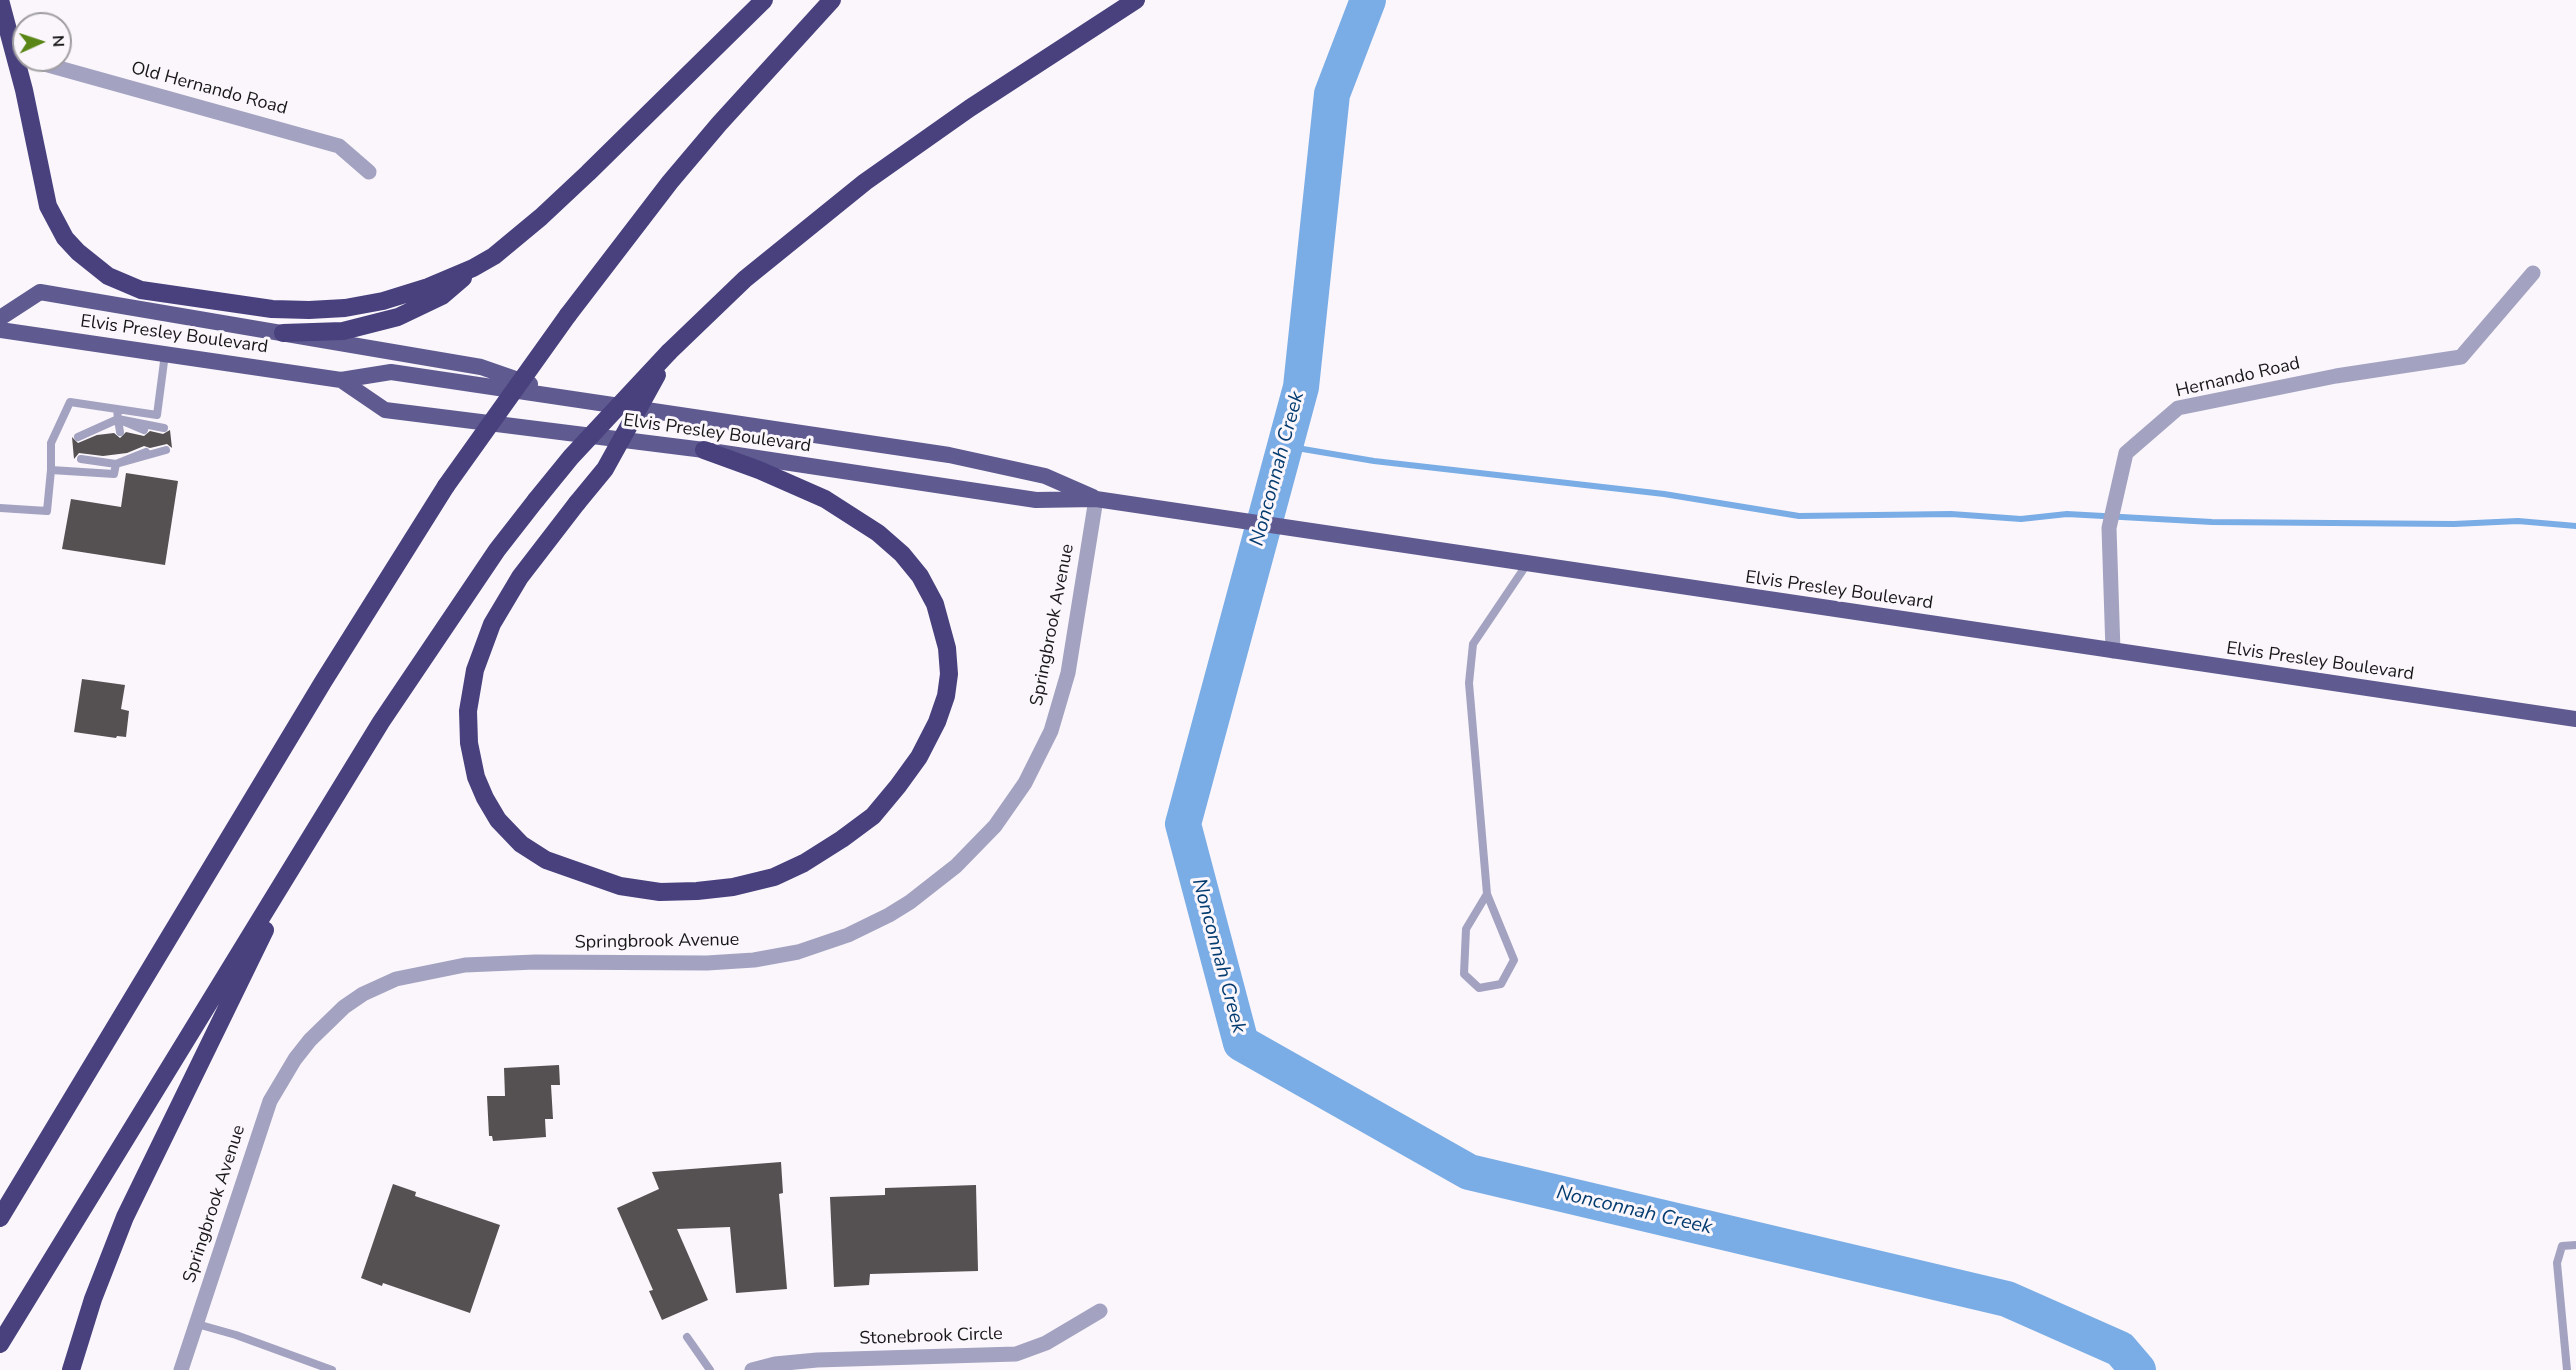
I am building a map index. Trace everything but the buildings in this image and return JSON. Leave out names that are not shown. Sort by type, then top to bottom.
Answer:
[{"type":"highway","points":[[0,0],[12,40]]},
{"type":"highway","points":[[20,72],[43,186],[56,223],[65,238],[90,264],[125,284],[157,293],[272,309],[345,308],[383,301],[428,287],[473,268],[494,256],[549,210],[764,0]]},
{"type":"highway","points":[[0,1218],[323,682],[446,486],[568,315],[670,182],[719,124],[832,0]]},
{"type":"highway","points":[[0,1344],[381,722],[497,550],[571,457],[669,352],[745,279],[865,182],[970,108],[1136,0]]},
{"type":"highway","points":[[283,333],[343,331],[398,317],[442,296],[473,268]]},
{"type":"highway","points":[[669,352],[605,469],[520,577],[492,624],[475,670],[468,711],[469,743],[476,777],[498,820],[522,844],[546,860],[620,886],[660,892],[733,887],[774,877],[804,863],[873,816],[919,757],[937,722],[946,696],[949,674],[947,648],[935,604],[920,576],[902,554],[851,514],[792,483],[704,450]]},
{"type":"highway","points":[[71,1370],[93,1299],[125,1217],[316,826]]},
{"type":"main road","points":[[0,318],[40,292],[481,367],[565,397]]},
{"type":"main road","name":"Elvis Presley Boulevard","points":[[0,330],[341,380],[391,372],[949,455],[1045,476],[1096,499]]},
{"type":"main road","name":"Elvis Presley Boulevard","points":[[341,380],[385,410],[704,450],[1036,500],[1096,499],[2576,719]]},
{"type":"street","name":"Old Hernando Road","points":[[72,71],[339,146],[369,172]]},
{"type":"street","name":"Hernando Road","points":[[2113,651],[2109,528],[2126,453],[2178,408],[2336,375],[2461,357],[2533,273]]},
{"type":"street","name":"Springbrook Avenue","points":[[181,1370],[270,1101],[295,1059],[310,1040],[344,1008],[363,994],[396,979],[465,965],[535,962],[716,963],[754,960],[798,952],[848,935],[889,915],[910,903],[956,866],[989,833],[1006,811],[1030,774],[1051,731],[1068,673],[1096,499]]},
{"type":"street","name":"Stonebrook Circle","points":[[752,1370],[775,1364],[817,1360],[1016,1353],[1046,1343],[1100,1311]]},
{"type":"lane","points":[[0,508],[47,511],[51,443],[70,402],[157,415],[165,354]]},
{"type":"lane","points":[[117,409],[120,432]]},
{"type":"lane","points":[[118,419],[144,430]]},
{"type":"lane","points":[[97,435],[118,419]]},
{"type":"lane","points":[[78,437],[118,419],[164,428]]},
{"type":"lane","points":[[81,459],[116,464],[166,450]]},
{"type":"lane","points":[[99,457],[116,464],[146,452]]},
{"type":"lane","points":[[51,470],[114,474],[116,464],[123,454]]},
{"type":"lane","points":[[1487,894],[1466,928],[1464,974],[1479,988],[1501,984],[1514,960],[1487,894],[1469,682],[1473,644],[1527,564]]},
{"type":"lane","points":[[2567,1370],[2557,1263],[2562,1246],[2576,1245]]},
{"type":"lane","points":[[197,1324],[236,1335],[332,1370]]},
{"type":"lane","points":[[687,1336],[710,1370]]},
{"type":"waterway","name":"Nonconnah Creek","points":[[1368,0],[1332,94],[1301,387],[1183,824],[1241,1043],[1469,1172],[2007,1299],[2120,1349],[2138,1370]]},
{"type":"waterway","points":[[1285,446],[1374,461],[1664,494],[1799,516],[1951,514],[2021,519],[2067,514],[2212,522],[2454,524],[2518,521],[2576,526]]}]
